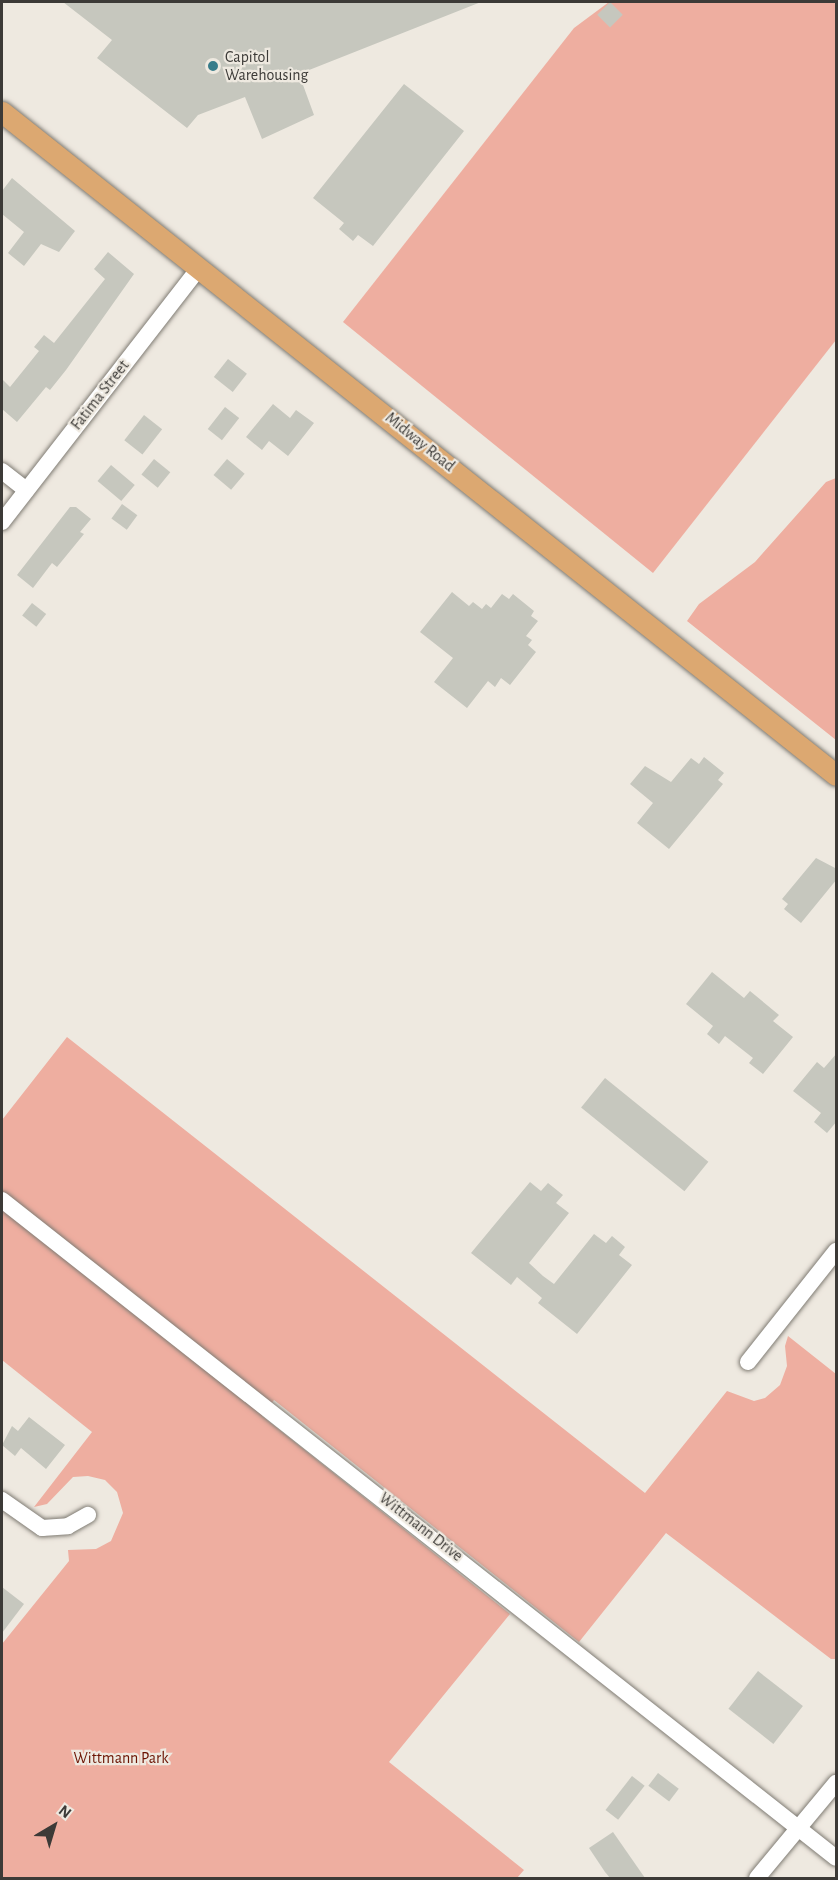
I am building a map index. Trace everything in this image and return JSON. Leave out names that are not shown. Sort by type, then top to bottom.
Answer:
[{"type":"main road","name":"Midway Road","points":[[2,112],[837,775]]},
{"type":"street","name":"Fatima Street","points":[[2,522],[199,268]]},
{"type":"street","points":[[2,471],[26,490]]},
{"type":"street","name":"Wittmann Drive","points":[[2,1200],[837,1858]]},
{"type":"street","points":[[748,1362],[837,1251]]},
{"type":"street","points":[[2,1500],[42,1528],[68,1526],[88,1515]]},
{"type":"street","points":[[757,1878],[797,1827],[837,1783]]},
{"type":"green space","points":[[609,2],[836,2],[836,340],[653,573],[343,322],[574,28]]},
{"type":"green space","points":[[836,478],[836,740],[687,621],[699,604],[755,562],[826,482]]},
{"type":"green space","name":"Wittmann Park","points":[[67,1037],[645,1493],[727,1391],[754,1401],[765,1398],[780,1385],[787,1366],[785,1346],[788,1336],[836,1374],[836,1659],[831,1659],[666,1533],[579,1642],[274,1400],[262,1416],[510,1614],[389,1762],[524,1870],[517,1878],[2,1878],[2,1644],[69,1561],[68,1550],[96,1549],[111,1541],[123,1513],[117,1492],[105,1480],[88,1476],[73,1477],[47,1504],[34,1507],[92,1432],[2,1360],[2,1120]]},
{"type":"building","name":"Capitol Warehousing","points":[[63,2],[481,2],[299,74],[314,115],[262,139],[245,97],[198,115],[187,128],[97,58],[112,40]]},
{"type":"building","points":[[610,2],[623,15],[610,27],[597,15]]},
{"type":"building","points":[[404,84],[464,131],[373,246],[358,235],[353,241],[339,229],[344,223],[313,198]]},
{"type":"building","points":[[12,178],[75,231],[59,252],[41,244],[24,266],[8,253],[24,232],[2,214],[2,191]]},
{"type":"building","points":[[108,252],[134,274],[66,370],[50,390],[46,387],[17,422],[2,409],[2,379],[10,387],[39,351],[34,347],[44,335],[54,343],[105,279],[94,269]]},
{"type":"building","points":[[228,359],[247,374],[233,392],[214,377]]},
{"type":"building","points":[[273,404],[290,418],[296,410],[314,423],[288,456],[269,441],[262,450],[246,437]]},
{"type":"building","points":[[225,407],[239,418],[222,440],[208,429]]},
{"type":"building","points":[[144,415],[162,429],[142,454],[124,440]]},
{"type":"building","points":[[154,459],[170,472],[158,488],[141,475]]},
{"type":"building","points":[[227,459],[245,474],[231,490],[214,475]]},
{"type":"building","points":[[111,465],[135,485],[121,501],[98,481]]},
{"type":"building","points":[[122,504],[137,515],[127,530],[111,519]]},
{"type":"building","points":[[70,507],[76,507],[91,519],[80,532],[84,534],[57,567],[52,563],[33,588],[17,575]]},
{"type":"building","points":[[452,592],[469,606],[473,602],[482,609],[486,604],[491,608],[502,594],[509,599],[513,594],[534,611],[531,616],[538,621],[526,636],[532,640],[528,645],[536,652],[510,685],[501,678],[495,687],[488,681],[467,708],[434,682],[453,658],[420,632]]},
{"type":"building","points":[[32,603],[46,614],[36,627],[22,616]]},
{"type":"building","points":[[704,757],[724,773],[718,780],[723,784],[669,849],[637,823],[653,803],[630,784],[645,766],[671,782],[691,758],[699,764]]},
{"type":"building","points":[[816,858],[837,869],[837,879],[801,923],[784,909],[788,904],[782,899]]},
{"type":"building","points":[[712,972],[744,998],[750,991],[779,1015],[773,1021],[793,1037],[763,1074],[749,1063],[753,1058],[725,1036],[719,1044],[707,1034],[713,1026],[686,1004]]},
{"type":"building","points":[[837,1053],[837,1121],[827,1133],[814,1122],[821,1113],[793,1091],[817,1062],[824,1068]]},
{"type":"building","points":[[605,1078],[708,1162],[684,1191],[581,1108]]},
{"type":"building","points":[[530,1182],[541,1191],[548,1183],[563,1195],[556,1203],[569,1213],[529,1263],[543,1276],[554,1284],[594,1234],[606,1243],[612,1236],[625,1247],[619,1255],[632,1265],[577,1334],[538,1303],[542,1298],[517,1277],[511,1285],[471,1253]]},
{"type":"building","points":[[29,1417],[65,1445],[46,1469],[21,1448],[15,1456],[2,1445],[12,1426],[18,1431]]},
{"type":"building","points":[[2,1587],[24,1604],[2,1633]]},
{"type":"building","points":[[758,1671],[803,1706],[773,1744],[728,1709]]},
{"type":"building","points":[[658,1773],[679,1789],[669,1801],[648,1786]]},
{"type":"building","points":[[632,1776],[645,1786],[618,1820],[606,1810]]},
{"type":"building","points":[[613,1832],[645,1878],[610,1878],[605,1872],[589,1848]]},
{"type":"place","name":"Capitol Warehousing","points":[[213,66]]}]
